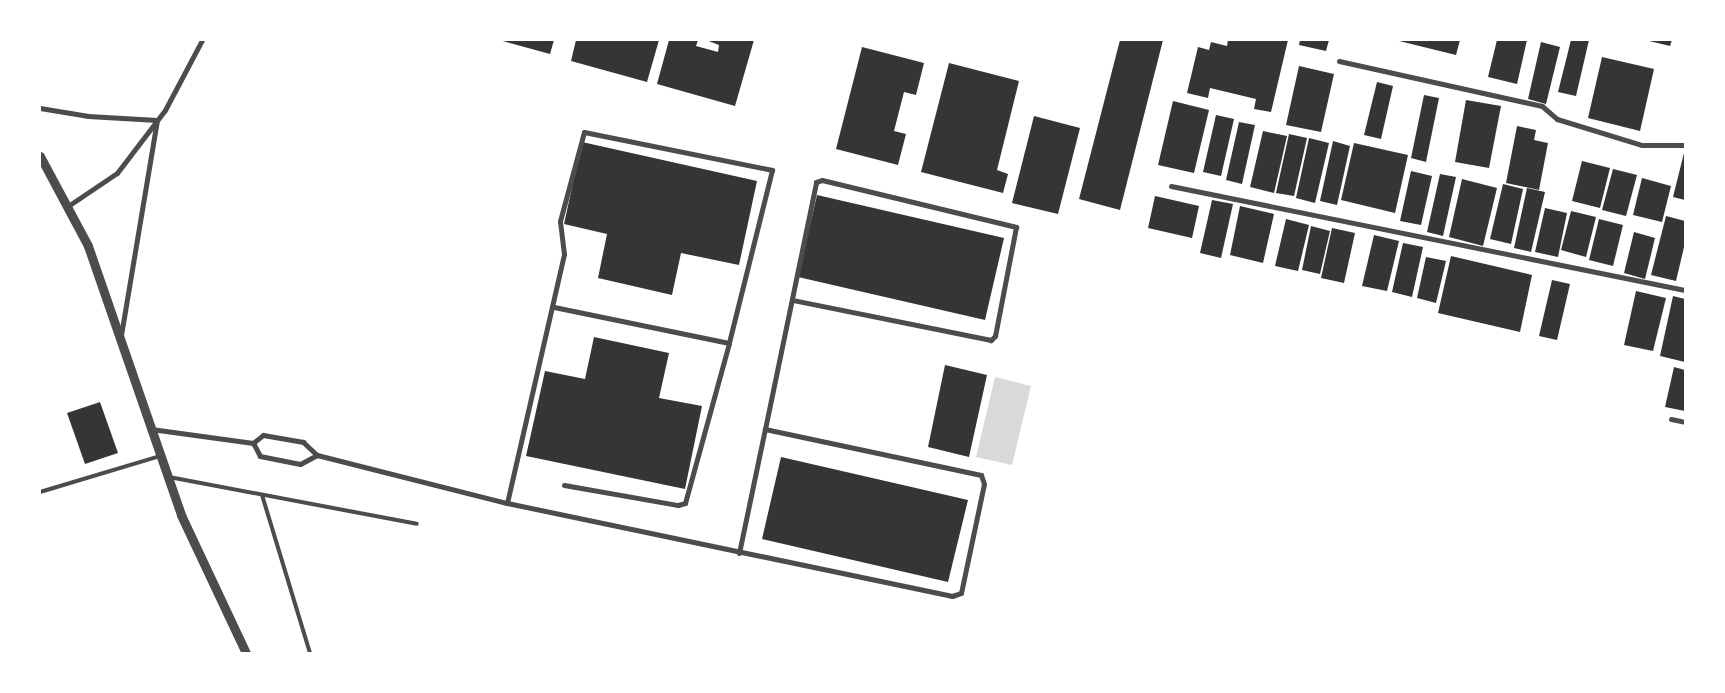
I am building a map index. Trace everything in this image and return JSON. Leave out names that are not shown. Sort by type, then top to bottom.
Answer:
[{"type":"street","points":[[68,206],[117,173],[158,120],[202,40]]},
{"type":"street","points":[[1339,61],[1542,106],[1557,119],[1642,145],[1685,145]]},
{"type":"street","points":[[40,108],[88,116],[158,120]]},
{"type":"street","points":[[120,341],[158,120]]},
{"type":"street","points":[[507,503],[553,307],[565,246],[560,221],[584,132],[768,166],[772,172],[729,343],[685,503],[678,505],[564,485]]},
{"type":"street","points":[[40,156],[88,246],[181,515],[246,653]]},
{"type":"street","points":[[738,553],[792,300],[814,185],[819,180],[1017,229],[995,336],[991,340],[792,300]]},
{"type":"street","points":[[1171,186],[1685,290]]},
{"type":"street","points":[[553,307],[729,343]]},
{"type":"street","points":[[1671,419],[1685,422]]},
{"type":"street","points":[[150,428],[253,443],[263,435],[303,442],[317,455],[507,503],[738,553],[952,596],[963,590],[984,484],[981,475],[765,429]]},
{"type":"street","points":[[253,443],[260,456],[300,464],[317,455]]},
{"type":"lane","points":[[40,492],[160,456]]},
{"type":"lane","points":[[167,477],[417,524]]},
{"type":"lane","points":[[262,495],[310,653]]},
{"type":"shaded area","points":[[995,377],[1031,386],[1012,465],[976,457]]},
{"type":"building","points":[[499,40],[554,40],[550,54]]},
{"type":"building","points":[[576,40],[659,40],[647,82],[571,61]]},
{"type":"building","points":[[669,40],[698,40],[696,46],[718,52],[719,45],[706,40],[754,40],[735,106],[657,84]]},
{"type":"building","points":[[1120,40],[1163,40],[1120,210],[1079,199]]},
{"type":"building","points":[[1228,40],[1288,40],[1271,112],[1254,109],[1256,99],[1210,88],[1208,98],[1187,93],[1198,47],[1209,50],[1211,42],[1227,46]]},
{"type":"building","points":[[1300,40],[1329,40],[1326,51],[1299,45]]},
{"type":"building","points":[[1395,40],[1460,40],[1456,55]]},
{"type":"building","points":[[1497,40],[1527,40],[1517,84],[1488,77]]},
{"type":"building","points":[[1571,40],[1589,40],[1576,96],[1558,92]]},
{"type":"building","points":[[1645,40],[1672,40],[1670,46]]},
{"type":"building","points":[[1541,42],[1560,47],[1546,104],[1528,99]]},
{"type":"building","points":[[862,47],[924,63],[916,95],[904,92],[894,131],[906,134],[898,165],[836,149]]},
{"type":"building","points":[[1602,57],[1654,69],[1640,131],[1588,118]]},
{"type":"building","points":[[949,63],[1019,81],[997,170],[1008,174],[1003,193],[921,172]]},
{"type":"building","points":[[1299,66],[1334,74],[1321,132],[1286,125]]},
{"type":"building","points":[[1377,82],[1393,86],[1381,139],[1364,135]]},
{"type":"building","points":[[1424,95],[1439,98],[1426,162],[1411,158]]},
{"type":"building","points":[[1466,100],[1501,106],[1489,168],[1455,162]]},
{"type":"building","points":[[1173,101],[1209,110],[1194,173],[1158,165]]},
{"type":"building","points":[[1216,115],[1234,119],[1221,176],[1203,172]]},
{"type":"building","points":[[1034,116],[1080,128],[1058,214],[1012,203]]},
{"type":"building","points":[[1239,122],[1255,125],[1242,184],[1226,180]]},
{"type":"building","points":[[1517,126],[1536,130],[1534,140],[1548,143],[1539,190],[1506,183]]},
{"type":"building","points":[[1263,131],[1287,136],[1274,193],[1250,187]]},
{"type":"building","points":[[1289,134],[1307,138],[1294,196],[1276,193]]},
{"type":"building","points":[[1309,138],[1329,143],[1315,203],[1296,198]]},
{"type":"building","points":[[1333,141],[1350,146],[1337,205],[1320,201]]},
{"type":"building","points":[[582,142],[757,181],[739,265],[681,253],[672,295],[598,278],[607,234],[564,224]]},
{"type":"building","points":[[1354,143],[1408,155],[1395,213],[1341,200]]},
{"type":"building","points":[[1685,153],[1685,200],[1673,197]]},
{"type":"building","points":[[1582,161],[1610,168],[1600,208],[1572,201]]},
{"type":"building","points":[[1613,169],[1637,175],[1626,216],[1602,210]]},
{"type":"building","points":[[1411,171],[1432,176],[1421,225],[1400,221]]},
{"type":"building","points":[[1440,174],[1456,177],[1443,236],[1427,232]]},
{"type":"building","points":[[1642,178],[1671,186],[1662,222],[1633,215]]},
{"type":"building","points":[[1462,179],[1497,188],[1483,246],[1449,237]]},
{"type":"building","points":[[1503,184],[1523,189],[1511,244],[1490,239]]},
{"type":"building","points":[[1527,188],[1545,192],[1531,252],[1514,248]]},
{"type":"building","points":[[817,195],[1004,238],[985,320],[798,277]]},
{"type":"building","points":[[1155,196],[1199,206],[1192,238],[1148,228]]},
{"type":"building","points":[[1212,200],[1233,204],[1221,258],[1200,253]]},
{"type":"building","points":[[1240,206],[1274,214],[1263,263],[1230,255]]},
{"type":"building","points":[[1545,208],[1567,213],[1558,257],[1535,252]]},
{"type":"building","points":[[1571,211],[1596,217],[1586,257],[1561,250]]},
{"type":"building","points":[[1666,216],[1685,221],[1685,243],[1676,281],[1651,275]]},
{"type":"building","points":[[1286,219],[1309,225],[1298,271],[1275,266]]},
{"type":"building","points":[[1599,219],[1623,225],[1613,266],[1589,260]]},
{"type":"building","points":[[1311,226],[1330,231],[1320,274],[1302,270]]},
{"type":"building","points":[[1332,228],[1355,233],[1344,283],[1321,278]]},
{"type":"building","points":[[1634,232],[1655,238],[1645,279],[1624,273]]},
{"type":"building","points":[[1374,235],[1399,241],[1387,291],[1362,286]]},
{"type":"building","points":[[1403,243],[1423,247],[1412,297],[1392,292]]},
{"type":"building","points":[[1451,256],[1532,275],[1520,332],[1438,313]]},
{"type":"building","points":[[1426,257],[1446,261],[1436,303],[1417,298]]},
{"type":"building","points":[[1552,280],[1570,284],[1557,340],[1539,336]]},
{"type":"building","points":[[1636,291],[1666,298],[1653,351],[1624,345]]},
{"type":"building","points":[[1673,296],[1685,299],[1685,362],[1660,356]]},
{"type":"building","points":[[594,337],[669,353],[659,398],[702,406],[685,489],[526,456],[545,371],[585,379]]},
{"type":"building","points":[[945,365],[987,375],[969,457],[928,447]]},
{"type":"building","points":[[1674,367],[1685,370],[1685,411],[1665,407]]},
{"type":"building","points":[[100,402],[118,453],[85,464],[67,413]]},
{"type":"building","points":[[781,457],[968,500],[948,582],[762,539]]}]
